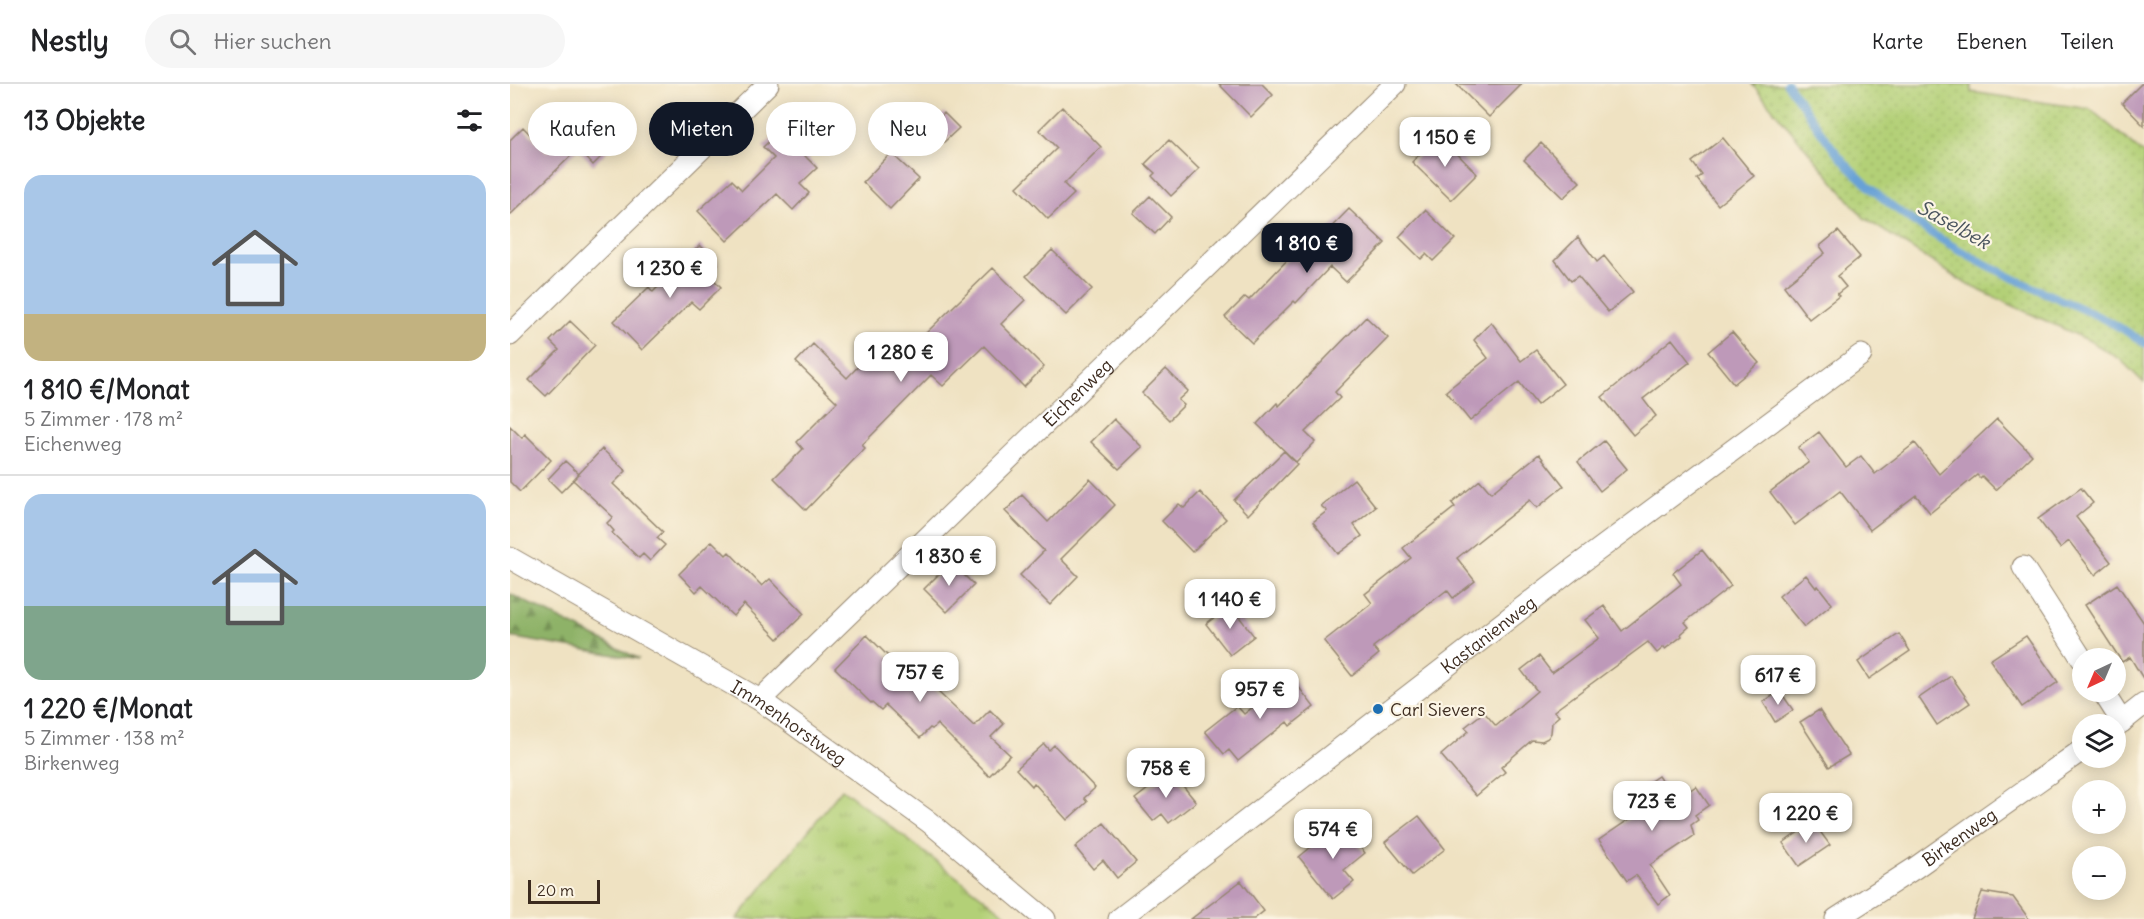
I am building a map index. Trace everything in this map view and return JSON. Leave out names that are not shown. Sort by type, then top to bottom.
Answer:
[{"type":"street","points":[[510,335],[768,84]]},
{"type":"street","name":"Eichenweg","points":[[760,700],[1395,84]]},
{"type":"street","name":"Kastanienweg","points":[[1119,919],[1574,568],[1861,355]]},
{"type":"street","name":"Immenhorstweg","points":[[510,558],[760,700],[929,822],[1045,919]]},
{"type":"street","points":[[2023,567],[2075,648]]},
{"type":"street","points":[[2126,718],[2144,704]]},
{"type":"street","name":"Birkenweg","points":[[1836,919],[1915,868],[2072,757]]},
{"type":"green space","points":[[1752,84],[1971,84],[1971,92],[2090,109],[2144,154],[2144,383],[2120,359],[2090,341],[1968,285],[1864,218]]},
{"type":"green space","points":[[510,594],[639,659],[510,637]]},
{"type":"green space","points":[[842,789],[1005,914],[1011,919],[737,919]]},
{"type":"building","points":[[1219,84],[1262,84],[1273,95],[1251,117]]},
{"type":"building","points":[[1456,84],[1522,84],[1489,117]]},
{"type":"building","points":[[2141,84],[2144,84],[2144,126],[2122,103]]},
{"type":"building","points":[[1062,107],[1101,147],[1064,184],[1074,194],[1048,219],[1017,187],[1057,148],[1039,130]]},
{"type":"building","points":[[948,117],[959,128],[948,138]]},
{"type":"building","points":[[523,127],[528,132],[528,156],[571,156],[510,215],[510,140]]},
{"type":"building","points":[[1439,135],[1477,174],[1451,200],[1412,162]]},
{"type":"building","points":[[1723,138],[1754,176],[1718,205],[1697,179],[1702,175],[1692,162]]},
{"type":"building","points":[[1169,140],[1199,169],[1171,196],[1152,176],[1155,173],[1145,164]]},
{"type":"building","points":[[1541,143],[1580,182],[1563,198],[1524,160]]},
{"type":"building","points":[[585,156],[602,156],[593,165]]},
{"type":"building","points":[[772,156],[805,156],[817,168],[800,184],[809,193],[793,210],[777,194],[727,241],[698,211],[732,180],[742,190],[774,158]]},
{"type":"building","points":[[888,156],[894,156],[919,179],[890,209],[863,182]]},
{"type":"building","points":[[1150,196],[1171,217],[1155,234],[1133,213]]},
{"type":"building","points":[[1349,209],[1385,243],[1346,282],[1330,267],[1296,303],[1294,301],[1252,343],[1225,317],[1245,297],[1249,300],[1292,255],[1298,261]]},
{"type":"building","points":[[1425,210],[1455,239],[1433,261],[1426,254],[1421,259],[1399,237]]},
{"type":"building","points":[[1838,231],[1860,257],[1837,276],[1846,287],[1837,294],[1839,296],[1809,319],[1784,286],[1825,253],[1820,246]]},
{"type":"building","points":[[1578,237],[1597,262],[1604,256],[1633,292],[1608,312],[1578,276],[1571,281],[1555,260]]},
{"type":"building","points":[[700,245],[718,264],[708,274],[721,287],[699,309],[691,302],[642,350],[614,321],[649,287],[653,292]]},
{"type":"building","points":[[1052,250],[1092,289],[1066,315],[1026,276]]},
{"type":"building","points":[[993,268],[1025,300],[1001,324],[1044,367],[1024,387],[984,346],[943,386],[931,375],[862,445],[865,448],[806,510],[774,478],[803,449],[797,442],[837,402],[796,362],[813,344],[847,378],[872,352],[889,369]]},
{"type":"building","points":[[1366,317],[1388,338],[1335,392],[1340,398],[1305,432],[1315,442],[1296,462],[1257,424],[1277,403],[1279,406]]},
{"type":"building","points":[[570,321],[595,345],[546,396],[529,380],[559,350],[550,341]]},
{"type":"building","points":[[1491,322],[1521,361],[1536,350],[1563,384],[1537,405],[1519,382],[1470,421],[1446,391],[1488,358],[1474,340]]},
{"type":"building","points":[[1732,332],[1759,363],[1734,384],[1708,352]]},
{"type":"building","points":[[1672,339],[1690,362],[1643,399],[1656,416],[1633,435],[1602,397]]},
{"type":"building","points":[[1166,369],[1188,391],[1178,400],[1184,405],[1169,420],[1142,393]]},
{"type":"building","points":[[1114,419],[1142,447],[1119,469],[1091,442]]},
{"type":"building","points":[[1997,419],[2032,455],[1996,490],[1982,476],[1980,478],[1977,475],[1930,513],[1916,495],[1870,530],[1840,491],[1795,525],[1770,492],[1809,462],[1798,448],[1819,432],[1846,467],[1861,456],[1875,474],[1915,443],[1939,474]]},
{"type":"building","points":[[510,426],[522,438],[525,434],[551,460],[520,492],[510,482]]},
{"type":"building","points":[[1604,441],[1627,469],[1600,491],[1578,462]]},
{"type":"building","points":[[602,449],[626,471],[613,484],[663,532],[657,538],[665,545],[650,561],[643,554],[639,558],[612,533],[614,531],[607,523],[613,517],[573,480]]},
{"type":"building","points":[[1284,451],[1297,464],[1248,515],[1234,500]]},
{"type":"building","points":[[1539,454],[1564,486],[1537,508],[1530,500],[1457,558],[1475,581],[1453,598],[1447,590],[1373,647],[1379,654],[1352,676],[1324,641],[1372,603],[1365,594],[1411,558],[1403,548],[1455,507],[1452,503],[1480,480],[1491,493]]},
{"type":"building","points":[[565,461],[579,474],[561,492],[548,479]]},
{"type":"building","points":[[1090,479],[1115,505],[1061,559],[1078,576],[1050,605],[1020,575],[1044,551],[1005,511],[1022,495],[1048,522]]},
{"type":"building","points":[[1354,479],[1376,507],[1354,525],[1362,536],[1338,554],[1313,522],[1327,511],[1321,506]]},
{"type":"building","points":[[2081,488],[2093,503],[2076,517],[2111,562],[2095,575],[2069,541],[2060,548],[2038,519]]},
{"type":"building","points":[[1200,492],[1226,519],[1192,552],[1162,521],[1179,504],[1184,508]]},
{"type":"building","points":[[712,541],[726,555],[729,552],[762,586],[770,579],[804,614],[778,639],[744,604],[733,616],[702,586],[696,592],[679,574]]},
{"type":"building","points":[[1702,550],[1731,586],[1685,622],[1689,627],[1681,634],[1682,636],[1665,649],[1664,647],[1657,653],[1648,642],[1554,711],[1559,716],[1552,722],[1548,738],[1542,741],[1532,740],[1501,767],[1505,772],[1476,796],[1441,755],[1469,731],[1465,727],[1484,712],[1496,726],[1537,691],[1521,670],[1539,656],[1552,673],[1599,638],[1585,620],[1604,606],[1622,631],[1681,584],[1673,573]]},
{"type":"building","points":[[951,562],[974,585],[947,612],[924,589]]},
{"type":"building","points":[[1806,575],[1832,604],[1804,627],[1779,596]]},
{"type":"building","points":[[2117,584],[2144,623],[2144,680],[2130,657],[2126,660],[2126,648],[2113,648],[2085,605]]},
{"type":"building","points":[[1230,605],[1254,636],[1230,655],[1206,624]]},
{"type":"building","points":[[1899,634],[1910,651],[1869,679],[1858,662]]},
{"type":"building","points":[[867,635],[903,671],[909,665],[974,726],[990,710],[1004,724],[991,737],[1010,755],[989,776],[937,724],[920,738],[886,705],[881,710],[871,703],[835,668]]},
{"type":"building","points":[[2026,636],[2058,682],[2022,707],[1990,660]]},
{"type":"building","points":[[1951,676],[1970,703],[1937,725],[1919,698]]},
{"type":"building","points":[[1291,677],[1314,707],[1290,726],[1287,722],[1238,761],[1229,750],[1224,754],[1205,731],[1237,706],[1244,714]]},
{"type":"building","points":[[1780,691],[1793,710],[1775,722],[1763,702]]},
{"type":"building","points":[[1819,710],[1849,755],[1829,767],[1800,722]]},
{"type":"building","points":[[1044,744],[1049,750],[1054,745],[1095,788],[1084,798],[1087,802],[1067,820],[1034,783],[1032,786],[1016,769]]},
{"type":"building","points":[[1171,771],[1196,802],[1169,823],[1162,814],[1153,821],[1135,799]]},
{"type":"building","points":[[1658,776],[1675,801],[1696,786],[1709,805],[1695,815],[1698,820],[1691,825],[1694,836],[1650,865],[1670,895],[1658,904],[1636,875],[1627,881],[1599,840],[1631,818],[1620,802]]},
{"type":"building","points":[[1419,816],[1445,849],[1412,875],[1385,842]]},
{"type":"building","points":[[1813,822],[1830,845],[1799,866],[1783,843]]},
{"type":"building","points":[[1104,823],[1136,862],[1117,878],[1103,860],[1093,869],[1075,847]]},
{"type":"building","points":[[1340,823],[1365,853],[1344,870],[1354,882],[1333,899],[1299,857]]},
{"type":"building","points":[[1241,881],[1264,911],[1254,919],[1191,919]]},
{"type":"building","points":[[1982,892],[2013,897],[2029,919],[1972,919]]},
{"type":"waterway","name":"Saselbek","points":[[1787,84],[1841,158],[1899,212],[1966,254],[2030,286],[2097,315],[2144,343]]},
{"type":"place","name":"Carl Sievers","points":[[1378,709]]}]
